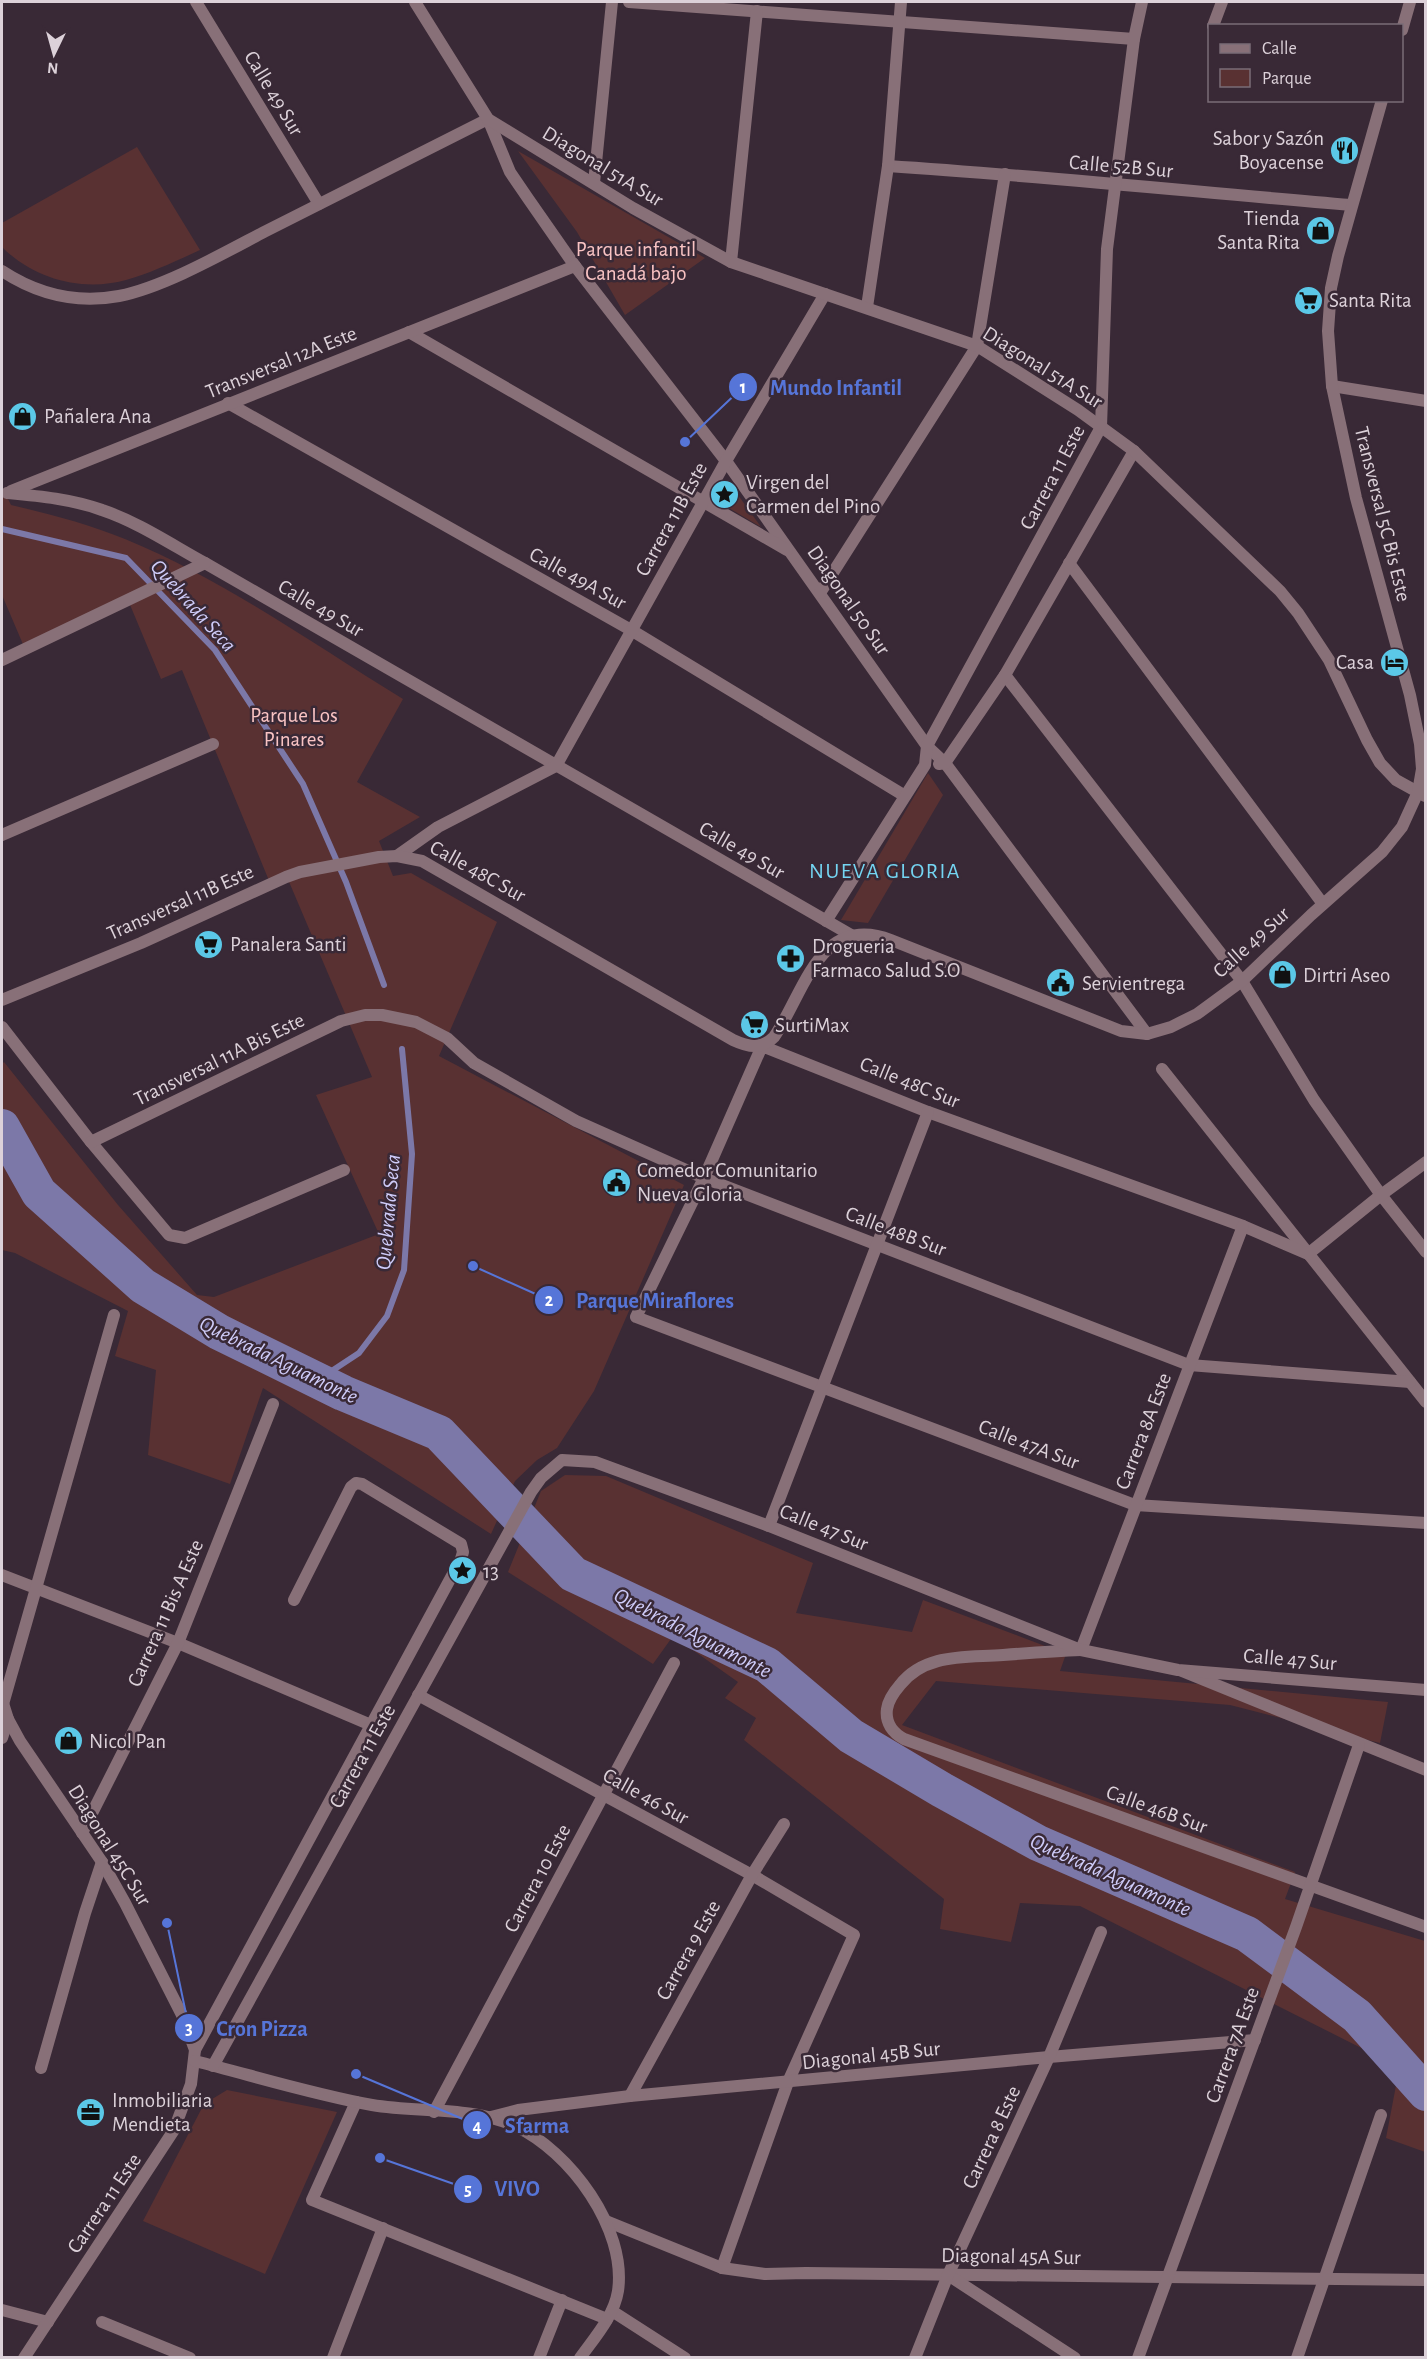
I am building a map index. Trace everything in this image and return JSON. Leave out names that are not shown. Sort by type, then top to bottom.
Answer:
[{"type":"street","name":"Calle 49 Sur","points":[[196,2],[319,204]]},
{"type":"street","name":"Diagonal 50 Sur","points":[[415,2],[488,119],[510,172],[575,266],[726,461],[927,746],[945,763],[1147,1034]]},
{"type":"street","points":[[594,183],[612,2]]},
{"type":"street","points":[[628,2],[1134,39]]},
{"type":"street","points":[[867,307],[888,166],[901,2]]},
{"type":"street","name":"Carrera 11 Este","points":[[826,921],[925,765],[927,746],[1101,428],[1107,249],[1134,39],[1142,2]]},
{"type":"street","points":[[1214,24],[1222,2]]},
{"type":"street","points":[[1403,24],[1410,2]]},
{"type":"street","points":[[731,262],[757,11]]},
{"type":"street","points":[[1381,102],[1351,205],[1329,307],[1328,331],[1332,387],[1425,401]]},
{"type":"street","points":[[2,271],[27,286],[68,298],[96,299],[142,290],[207,261],[488,119]]},
{"type":"street","name":"Diagonal 51A Sur","points":[[488,119],[633,208],[731,262],[977,346],[1078,410],[1134,451],[1266,578],[1298,613],[1329,660],[1366,740],[1380,763],[1396,780],[1422,794]]},
{"type":"street","name":"Calle 52B Sur","points":[[888,166],[1005,174],[1115,186],[1351,205]]},
{"type":"street","points":[[820,593],[977,346],[1005,174]]},
{"type":"street","name":"Transversal 12A Este","points":[[4,494],[575,266]]},
{"type":"street","name":"Carrera 11B Este","points":[[556,766],[703,501],[825,294]]},
{"type":"street","points":[[410,332],[792,553]]},
{"type":"street","name":"Transversal 5C Bis Este","points":[[1332,387],[1356,498],[1410,695],[1421,756],[1422,794]]},
{"type":"street","name":"Calle 49A Sur","points":[[228,403],[631,630],[905,796]]},
{"type":"street","points":[[925,765],[945,763],[1005,675],[1134,451]]},
{"type":"street","name":"Calle 49 Sur","points":[[4,494],[52,498],[103,510],[128,521],[205,563],[850,935],[870,933],[880,936],[1121,1031],[1147,1034],[1184,1021],[1242,981],[1392,841],[1422,794]]},
{"type":"street","points":[[2,660],[205,563]]},
{"type":"street","points":[[1069,563],[1323,904]]},
{"type":"street","points":[[1005,675],[1242,981],[1314,1100],[1381,1195],[1425,1252]]},
{"type":"street","points":[[2,835],[213,744]]},
{"type":"street","points":[[397,856],[438,827],[556,766]]},
{"type":"street","name":"Calle 48C Sur","points":[[380,857],[397,856],[422,861],[733,1040],[754,1047],[762,1046],[928,1112],[1243,1226],[1308,1254]]},
{"type":"street","name":"Transversal 11B Este","points":[[2,1000],[141,943],[270,883],[300,872],[380,857]]},
{"type":"street","points":[[704,1178],[762,1046],[778,1031],[824,952],[839,939],[850,935]]},
{"type":"street","name":"Transversal 11A Bis Este","points":[[91,1142],[341,1021],[365,1015]]},
{"type":"street","name":"Calle 48B Sur","points":[[365,1015],[400,1018],[432,1029],[447,1038],[474,1063],[576,1121],[704,1178],[1190,1365],[1410,1382]]},
{"type":"street","points":[[2,1027],[91,1142],[169,1235],[184,1238],[344,1170]]},
{"type":"street","points":[[1162,1069],[1425,1402]]},
{"type":"street","points":[[769,1526],[928,1112]]},
{"type":"street","points":[[1308,1254],[1425,1162]]},
{"type":"street","name":"Calle 47A Sur","points":[[704,1178],[636,1317],[1135,1505],[1425,1523]]},
{"type":"street","name":"Carrera 8A Este","points":[[1081,1650],[1243,1226]]},
{"type":"street","points":[[2,1738],[8,1719],[2,1702],[114,1315]]},
{"type":"street","name":"Carrera 11 Bis A Este","points":[[82,1833],[178,1643],[273,1404]]},
{"type":"street","name":"Calle 47 Sur","points":[[550,1468],[562,1460],[595,1462],[769,1526],[1081,1650],[1178,1670],[1425,1690]]},
{"type":"street","name":"Carrera 11 Este","points":[[213,2066],[531,1492],[550,1468]]},
{"type":"street","name":"Carrera 11 Este","points":[[24,2358],[174,2130],[187,2100],[195,2056],[461,1559],[463,1552],[461,1544],[362,1484],[356,1484],[351,1487],[294,1600]]},
{"type":"street","points":[[2,1575],[178,1643],[371,1725]]},
{"type":"street","name":"Calle 47 Sur","points":[[886,1715],[889,1702],[903,1681],[912,1672],[935,1662],[960,1657],[1081,1650]]},
{"type":"street","name":"Carrera 10 Este","points":[[435,2112],[674,1662]]},
{"type":"street","points":[[1178,1670],[1425,1770]]},
{"type":"street","name":"Calle 46 Sur","points":[[418,1695],[752,1875],[854,1935],[788,2082]]},
{"type":"street","name":"Calle 46B Sur","points":[[886,1715],[890,1728],[904,1739],[1425,1927]]},
{"type":"street","name":"Diagonal 45C Sur","points":[[8,1719],[20,1741],[102,1862],[161,1971],[189,2031],[195,2056]]},
{"type":"street","name":"Carrera 7A Este","points":[[1138,2358],[1311,1886],[1359,1745]]},
{"type":"street","name":"Carrera 9 Este","points":[[630,2096],[752,1875],[784,1824]]},
{"type":"street","points":[[41,2068],[84,1913],[102,1862]]},
{"type":"street","name":"Carrera 8 Este","points":[[915,2358],[948,2275],[1049,2057],[1101,1932]]},
{"type":"street","name":"Diagonal 45B Sur","points":[[491,2117],[518,2110],[630,2096],[1255,2040]]},
{"type":"street","points":[[195,2056],[213,2066],[356,2102],[491,2117],[516,2127],[551,2150],[580,2180],[606,2222],[613,2241],[619,2276],[618,2292],[610,2315],[580,2358]]},
{"type":"street","points":[[722,2268],[788,2082]]},
{"type":"street","points":[[356,2102],[312,2200],[562,2300],[610,2315],[685,2358]]},
{"type":"street","points":[[1297,2358],[1381,2115]]},
{"type":"street","name":"Diagonal 45A Sur","points":[[606,2222],[722,2268],[765,2274],[1425,2280]]},
{"type":"street","points":[[333,2358],[383,2228]]},
{"type":"street","points":[[948,2275],[1075,2358]]},
{"type":"street","points":[[539,2358],[562,2300]]},
{"type":"street","points":[[2,2310],[48,2322]]},
{"type":"street","points":[[102,2322],[190,2358]]},
{"type":"green space","points":[[137,147],[200,250],[126,280],[93,284],[76,283],[44,275],[15,258],[2,247],[2,223]]},
{"type":"green space","name":"Parque infantil Canadá bajo","points":[[518,151],[705,258],[625,315],[577,232]]},
{"type":"green space","points":[[728,481],[761,527],[717,501]]},
{"type":"green space","name":"Parque Los Pinares","points":[[2,487],[11,505],[69,520],[125,539],[197,573],[267,613],[403,699],[357,782],[420,817],[379,841],[393,876],[411,873],[497,922],[439,1056],[684,1185],[594,1391],[557,1448],[537,1460],[515,1481],[491,1534],[263,1388],[230,1484],[148,1455],[156,1370],[115,1356],[128,1311],[15,1253],[2,1250],[2,1064],[4,1062],[118,1205],[197,1295],[214,1297],[379,1234],[316,1095],[372,1077],[287,877],[270,883],[182,670],[161,679],[128,600],[25,649],[2,595]]},
{"type":"green space","points":[[928,773],[943,795],[868,923],[841,920]]},
{"type":"green space","points":[[565,1475],[606,1476],[813,1563],[796,1613],[912,1632],[923,1600],[1066,1654],[1060,1671],[1388,1702],[1380,1743],[1230,1705],[936,1681],[902,1725],[1295,1872],[1285,1899],[1425,1941],[1425,2152],[1386,2138],[1398,2075],[1383,2059],[1080,1906],[1020,1903],[1011,1942],[940,1929],[944,1899],[744,1740],[756,1718],[725,1698],[738,1682],[673,1636],[653,1664],[508,1572],[541,1491]]},
{"type":"green space","points":[[227,2090],[337,2112],[265,2274],[143,2221],[204,2104]]},
{"type":"waterway","name":"Quebrada Seca","points":[[2,529],[126,558],[215,650],[303,784],[346,882],[384,985]]},
{"type":"waterway","name":"Quebrada Seca","points":[[318,1380],[359,1353],[387,1316],[404,1270],[412,1154],[402,1049]]},
{"type":"waterway","name":"Quebrada Aguamonte","points":[[2,1127],[39,1193],[143,1286],[219,1332],[343,1393],[439,1433],[573,1574],[767,1665],[851,1736],[1038,1843],[1247,1934],[1357,2016],[1426,2093]]},
{"type":"place","name":"Sabor y Sazón Boyacense","points":[[1345,150]]},
{"type":"place","name":"Tienda Santa Rita","points":[[1321,230]]},
{"type":"place","name":"Santa Rita","points":[[1308,300]]},
{"type":"place","name":"Pañalera Ana","points":[[23,416]]},
{"type":"place","name":"Mundo Infantil","points":[[685,442]]},
{"type":"place","name":"Virgen del Carmen del Pino","points":[[725,494]]},
{"type":"place","name":"Casa","points":[[1395,662]]},
{"type":"place","name":"Panalera Santi","points":[[209,944]]},
{"type":"place","name":"Drogueria Farmaco Salud S.O","points":[[791,958]]},
{"type":"place","name":"Dirtri Aseo","points":[[1282,975]]},
{"type":"place","name":"Servientrega","points":[[1061,983]]},
{"type":"place","name":"SurtiMax","points":[[754,1025]]},
{"type":"place","name":"Comedor Comunitario Nueva Gloria","points":[[616,1182]]},
{"type":"place","name":"Parque Miraflores","points":[[473,1266]]},
{"type":"place","name":"13","points":[[462,1571]]},
{"type":"place","name":"Nicol Pan","points":[[68,1741]]},
{"type":"place","name":"Cron Pizza","points":[[167,1923]]},
{"type":"place","name":"Sfarma","points":[[356,2074]]},
{"type":"place","name":"Inmobiliaria Mendieta","points":[[91,2112]]},
{"type":"place","name":"VIVO","points":[[380,2158]]},
{"type":"district","name":"NUEVA GLORIA","points":[[885,870]]}]
